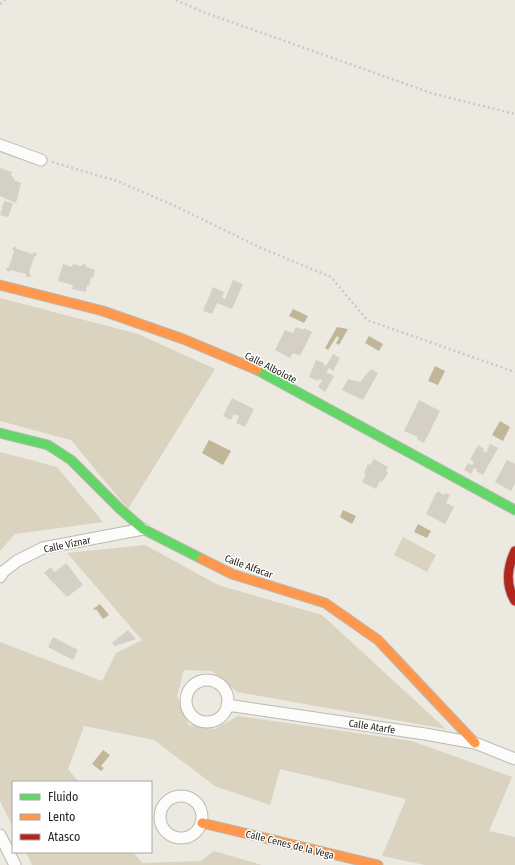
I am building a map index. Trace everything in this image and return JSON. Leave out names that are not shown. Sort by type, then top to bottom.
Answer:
[{"type":"street","points":[[0,145],[41,160]]},
{"type":"street","name":"Calle Albolote","points":[[0,285],[103,312],[184,339],[252,368],[515,510]]},
{"type":"street","name":"Calle Alfacar","points":[[0,433],[48,445],[71,460],[119,508],[143,529],[232,574],[325,603],[378,640],[475,743]]},
{"type":"street","name":"Calle Víznar","points":[[0,577],[3,572],[17,561],[43,548],[143,529]]},
{"type":"street","points":[[515,551],[509,564],[508,580],[512,596],[515,601]]},
{"type":"street","name":"Calle Atarfe","points":[[227,705],[425,734],[475,743],[515,759]]},
{"type":"street","name":"Calle Cenes de la Vega","points":[[202,823],[378,865]]},
{"type":"street","points":[[0,836],[15,865]]},
{"type":"path","points":[[0,4],[5,0]]},
{"type":"path","points":[[176,0],[210,15],[434,94],[515,114]]},
{"type":"path","points":[[41,160],[117,181],[175,206],[260,247],[330,277],[367,320],[515,372]]},
{"type":"shaded area","points":[[0,298],[138,334],[215,369],[128,509],[71,440],[0,421]]},
{"type":"shaded area","points":[[293,309],[308,316],[304,323],[289,316]]},
{"type":"shaded area","points":[[337,327],[348,329],[339,345],[336,343],[339,338],[337,336],[328,350],[325,348]]},
{"type":"shaded area","points":[[369,336],[383,344],[379,351],[365,343]]},
{"type":"shaded area","points":[[435,366],[445,371],[438,385],[428,381]]},
{"type":"shaded area","points":[[500,421],[510,427],[503,441],[492,435]]},
{"type":"shaded area","points":[[209,440],[231,451],[223,465],[202,453]]},
{"type":"shaded area","points":[[0,452],[57,467],[103,522],[15,534],[0,551]]},
{"type":"shaded area","points":[[343,510],[356,516],[352,524],[340,517]]},
{"type":"shaded area","points":[[418,524],[431,531],[427,538],[414,532]]},
{"type":"shaded area","points":[[403,537],[436,555],[427,572],[394,555]]},
{"type":"shaded area","points":[[145,545],[218,585],[322,615],[446,729],[237,692],[212,671],[184,670],[177,696],[189,725],[215,729],[238,716],[412,741],[512,777],[489,831],[515,837],[515,865],[425,865],[382,856],[406,799],[280,769],[270,805],[215,786],[154,740],[84,726],[68,769],[78,781],[12,781],[12,825],[0,801],[0,642],[102,681],[116,653],[142,640],[67,553]]},
{"type":"shaded area","points":[[100,604],[109,615],[103,619],[96,609],[93,609]]},
{"type":"shaded area","points":[[103,750],[110,755],[101,766],[104,768],[101,771],[92,764]]},
{"type":"shaded area","points":[[214,851],[262,865],[32,865],[26,853],[134,853],[142,863],[201,861]]},
{"type":"building","points":[[0,168],[12,172],[11,175],[14,180],[21,183],[16,203],[0,196]]},
{"type":"building","points":[[4,201],[13,203],[8,217],[0,215]]},
{"type":"building","points":[[14,247],[32,254],[34,252],[37,253],[34,257],[29,273],[31,275],[30,277],[27,277],[26,274],[11,270],[9,272],[6,270],[9,267],[14,251],[12,249]]},
{"type":"building","points":[[63,264],[72,267],[73,264],[82,266],[82,264],[95,270],[93,278],[91,277],[89,286],[87,285],[86,292],[72,289],[73,285],[58,281]]},
{"type":"building","points":[[233,280],[243,284],[232,309],[217,303],[212,314],[203,311],[213,287],[224,292],[222,297],[225,299]]},
{"type":"building","points":[[296,327],[303,330],[304,328],[312,332],[300,356],[293,353],[290,358],[275,350],[285,330],[293,333]]},
{"type":"building","points":[[333,354],[340,358],[333,371],[329,368],[326,372],[334,376],[325,392],[318,387],[322,380],[319,379],[318,381],[309,377],[316,360],[324,363],[326,366]]},
{"type":"building","points":[[371,369],[378,373],[363,400],[342,390],[348,379],[360,382]]},
{"type":"building","points":[[232,398],[254,409],[245,427],[236,423],[239,416],[234,414],[231,420],[223,416]]},
{"type":"building","points":[[419,400],[440,411],[424,443],[417,439],[418,437],[404,431]]},
{"type":"building","points":[[490,444],[498,448],[483,475],[474,468],[471,474],[464,470],[468,463],[472,465],[474,462],[470,460],[478,445],[484,449],[483,451],[486,453]]},
{"type":"building","points":[[374,459],[388,467],[386,471],[388,472],[385,478],[382,482],[380,481],[376,489],[362,482],[366,474],[364,473],[368,464],[370,465]]},
{"type":"building","points":[[507,460],[515,464],[515,483],[511,491],[495,482]]},
{"type":"building","points":[[438,491],[444,495],[445,493],[450,495],[446,503],[454,507],[445,524],[426,514]]},
{"type":"building","points":[[66,563],[83,585],[67,597],[44,573],[50,567],[55,572]]},
{"type":"building","points":[[128,630],[136,639],[115,646],[112,643]]},
{"type":"building","points":[[53,637],[78,650],[73,660],[48,647]]},
{"type":"traffic: fast","points":[[257,370],[515,510]]},
{"type":"traffic: fast","points":[[0,433],[48,445],[71,460],[119,508],[143,529],[202,559]]},
{"type":"traffic: slow","points":[[0,285],[103,311],[183,339],[257,370]]},
{"type":"traffic: slow","points":[[202,559],[232,574],[325,603],[378,640],[475,743]]},
{"type":"traffic: slow","points":[[202,823],[378,865]]},
{"type":"traffic: jam","points":[[515,551],[510,564],[508,576],[508,582],[515,601]]}]
